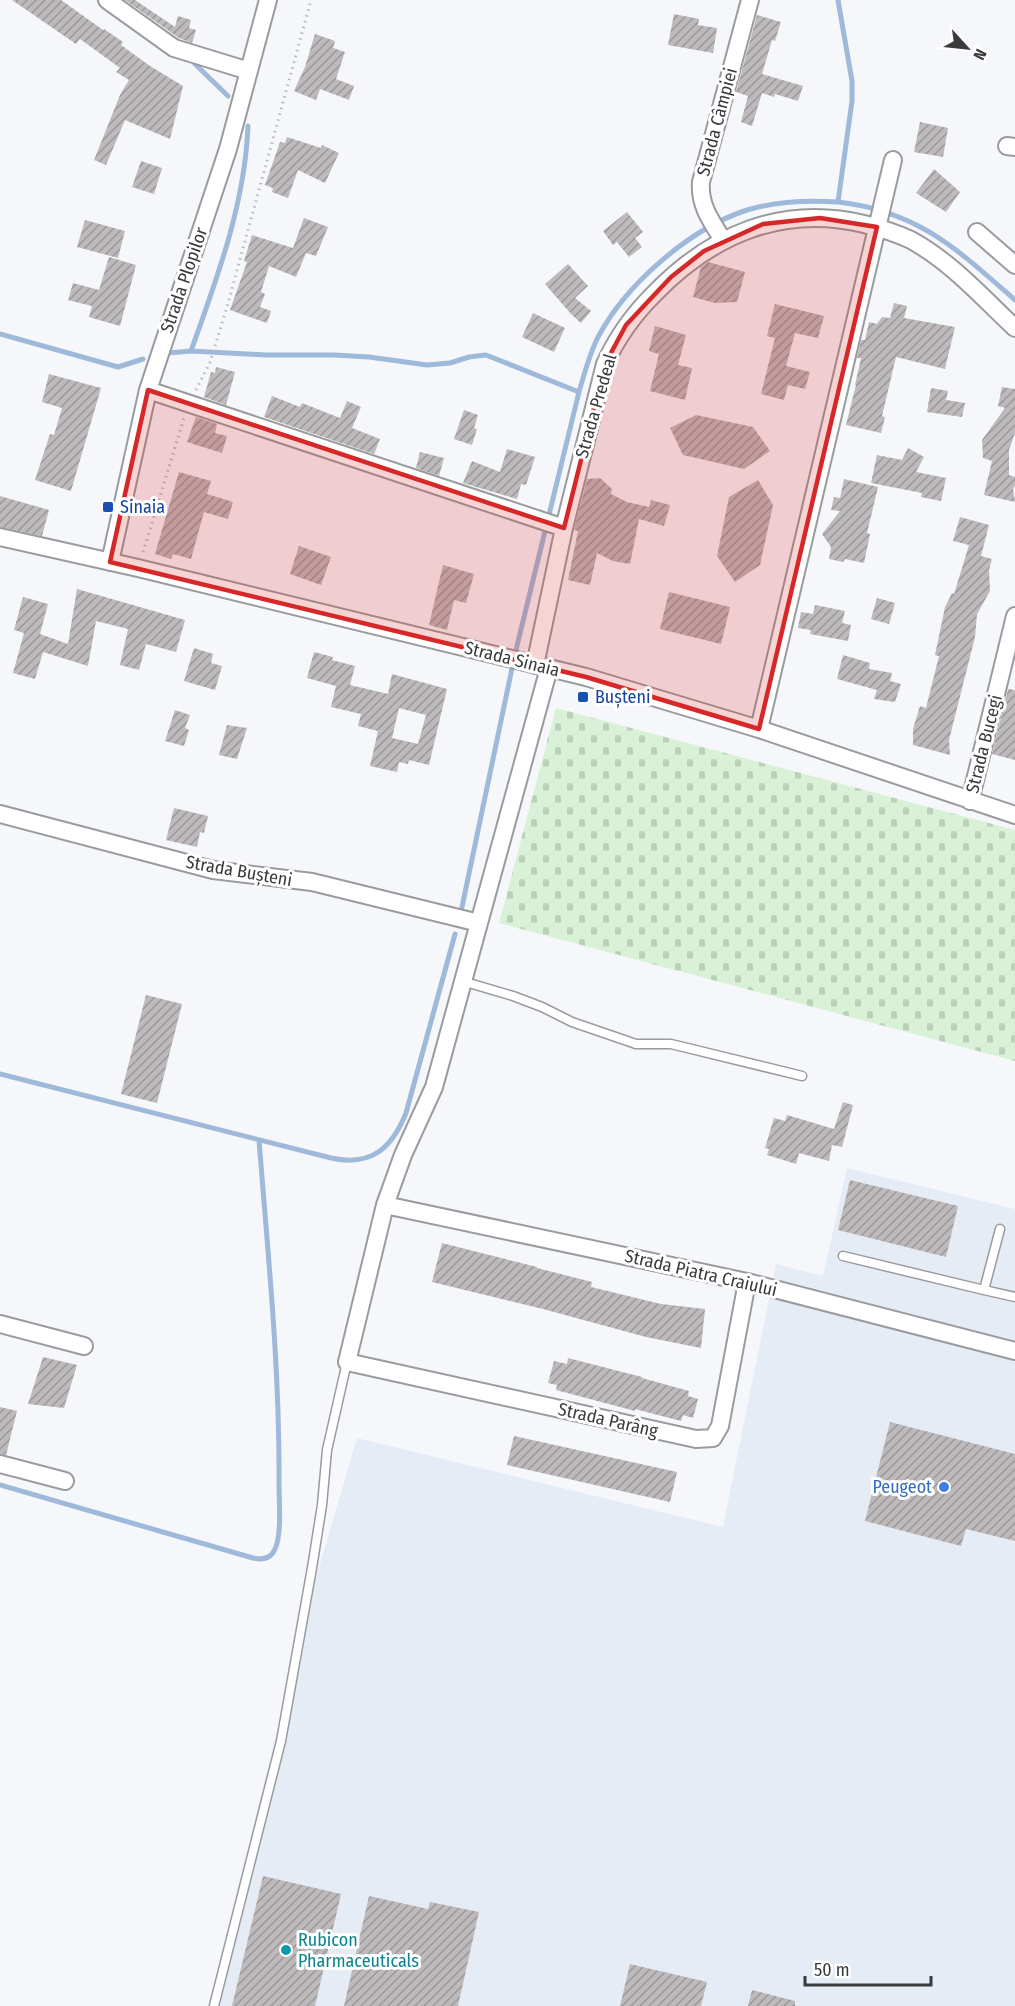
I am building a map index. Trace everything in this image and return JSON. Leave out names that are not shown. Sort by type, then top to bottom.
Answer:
[{"type":"street","points":[[107,0],[174,48],[249,70]]},
{"type":"street","name":"Strada Plopilor","points":[[110,562],[148,390],[228,148],[268,0]]},
{"type":"street","name":"Strada Câmpiei","points":[[717,231],[701,197],[701,182],[750,0]]},
{"type":"street","points":[[759,729],[893,160]]},
{"type":"street","name":"Strada Predeal","points":[[347,1362],[385,1205],[403,1155],[434,1087],[479,924],[535,665],[561,527],[602,372],[617,339],[642,307],[670,277],[695,257],[717,231],[754,227],[790,219],[831,219],[880,215],[911,240],[943,261],[1015,328]]},
{"type":"street","points":[[977,232],[1015,265]]},
{"type":"street","points":[[148,390],[561,527]]},
{"type":"street","name":"Strada Sinaia","points":[[0,537],[138,568],[535,665],[759,729],[1015,815]]},
{"type":"street","name":"Strada Bucegi","points":[[970,801],[1015,616]]},
{"type":"street","name":"Strada Bușteni","points":[[0,814],[213,870],[312,882],[479,924]]},
{"type":"street","name":"Strada Piatra Craiului","points":[[385,1205],[747,1282],[1015,1351]]},
{"type":"street","name":"Strada Parâng","points":[[347,1362],[696,1440],[706,1440],[712,1438],[720,1426],[747,1282]]},
{"type":"street","points":[[0,1324],[84,1346]]},
{"type":"street","points":[[0,1464],[64,1481]]},
{"type":"lane","points":[[462,981],[513,996],[572,1022],[636,1044],[671,1044],[802,1076]]},
{"type":"lane","points":[[984,1290],[1000,1229]]},
{"type":"lane","points":[[843,1256],[1015,1297]]},
{"type":"lane","points":[[214,2006],[281,1741],[314,1558],[327,1450],[347,1362]]},
{"type":"path","points":[[138,568],[188,404],[210,362],[214,349],[311,0]]},
{"type":"highlighted area","points":[[820,218],[877,227],[759,729],[586,677],[110,562],[148,390],[564,528],[605,364],[626,325],[671,277],[704,251],[763,224]]},
{"type":"shaded area","points":[[847,1168],[1015,1209],[1015,2006],[208,2006],[315,1581],[357,1438],[723,1527],[776,1264],[823,1276]]},
{"type":"green space","points":[[556,708],[1015,830],[1015,1061],[499,923]]},
{"type":"building","points":[[12,0],[61,0],[123,42],[121,45],[150,66],[183,86],[170,139],[125,120],[106,165],[94,160],[120,95],[129,80],[116,72],[120,68],[80,39],[76,44]]},
{"type":"building","points":[[125,0],[135,0],[175,27],[178,16],[191,20],[189,28],[196,30],[192,43],[179,38]]},
{"type":"building","points":[[674,14],[699,19],[698,25],[717,28],[713,53],[668,45]]},
{"type":"building","points":[[757,15],[781,22],[775,41],[772,40],[762,74],[803,86],[798,101],[775,94],[774,97],[762,93],[752,126],[741,122],[748,96],[736,92]]},
{"type":"building","points":[[315,34],[335,41],[333,48],[345,52],[336,79],[354,86],[349,100],[320,89],[316,100],[294,91],[305,67]]},
{"type":"building","points":[[920,122],[948,128],[943,157],[914,152]]},
{"type":"building","points":[[287,137],[321,148],[322,145],[339,153],[325,183],[298,170],[288,198],[272,192],[273,188],[265,185],[280,142],[285,143]]},
{"type":"building","points":[[141,161],[162,168],[154,194],[132,187]]},
{"type":"building","points":[[934,169],[960,192],[946,212],[916,193]]},
{"type":"building","points":[[627,212],[643,232],[635,238],[642,247],[629,257],[617,242],[613,245],[603,231]]},
{"type":"building","points":[[304,218],[328,227],[316,256],[306,253],[296,277],[269,266],[261,292],[265,294],[260,307],[271,311],[267,323],[230,310],[247,262],[244,261],[252,235],[293,248]]},
{"type":"building","points":[[85,220],[125,231],[118,258],[77,247]]},
{"type":"building","points":[[109,257],[136,265],[120,326],[89,317],[92,306],[68,300],[73,283],[99,290]]},
{"type":"building","points":[[708,262],[745,272],[737,302],[715,303],[693,297],[701,267]]},
{"type":"building","points":[[568,264],[588,286],[575,298],[591,311],[581,323],[545,284]]},
{"type":"building","points":[[894,303],[907,306],[904,318],[955,327],[945,369],[896,357],[882,416],[885,417],[881,433],[846,425],[861,358],[857,358],[861,340],[865,340],[869,322],[877,324],[882,317],[890,318]]},
{"type":"building","points":[[775,304],[824,316],[818,338],[795,333],[786,366],[810,372],[805,389],[788,385],[784,400],[761,394],[775,338],[767,336]]},
{"type":"building","points":[[533,313],[565,328],[554,352],[522,337]]},
{"type":"building","points":[[655,326],[686,335],[678,365],[692,368],[685,400],[650,391],[659,354],[649,351]]},
{"type":"building","points":[[216,367],[235,372],[226,405],[204,397],[211,372],[215,373]]},
{"type":"building","points":[[49,374],[101,388],[71,491],[35,480],[50,434],[54,435],[62,408],[42,402]]},
{"type":"building","points":[[1002,387],[1015,389],[1015,433],[1009,450],[1009,475],[1015,477],[1013,489],[1015,502],[984,495],[992,461],[983,458],[982,440],[1005,408],[998,406]]},
{"type":"building","points":[[931,388],[948,391],[946,400],[965,403],[962,417],[927,412]]},
{"type":"building","points":[[272,396],[300,407],[302,403],[340,418],[347,401],[361,407],[352,428],[380,439],[374,454],[264,417]]},
{"type":"building","points":[[464,410],[478,415],[472,445],[454,439]]},
{"type":"building","points":[[696,415],[753,427],[770,451],[744,469],[683,455],[670,428]]},
{"type":"building","points":[[196,417],[217,424],[215,433],[227,436],[222,453],[187,442]]},
{"type":"building","points":[[908,448],[924,457],[916,472],[946,478],[941,501],[921,497],[922,493],[871,483],[877,455],[902,460]]},
{"type":"building","points":[[507,449],[535,457],[526,485],[521,484],[517,499],[463,483],[472,461],[500,472]]},
{"type":"building","points":[[420,452],[444,458],[439,476],[416,468]]},
{"type":"building","points":[[179,472],[211,481],[207,494],[233,502],[228,519],[204,512],[191,559],[173,554],[171,559],[155,554]]},
{"type":"building","points":[[600,478],[612,489],[611,494],[627,502],[649,507],[651,500],[670,505],[664,526],[639,519],[630,564],[613,561],[597,553],[590,585],[568,580],[578,531],[574,530],[587,479]]},
{"type":"building","points":[[844,479],[878,487],[867,533],[870,534],[864,563],[845,559],[843,562],[829,559],[831,547],[822,534],[840,511],[831,510],[834,497],[840,498]]},
{"type":"building","points":[[758,480],[773,505],[760,565],[735,582],[717,556],[729,497]]},
{"type":"building","points":[[0,496],[49,510],[42,536],[0,527]]},
{"type":"building","points":[[960,517],[989,525],[981,556],[992,559],[989,570],[990,591],[977,614],[975,637],[949,740],[950,755],[913,745],[913,729],[920,706],[926,708],[939,656],[935,655],[945,607],[952,593],[954,594],[969,545],[953,541]]},
{"type":"building","points":[[299,546],[331,557],[321,585],[290,574]]},
{"type":"building","points":[[443,565],[474,574],[466,603],[454,600],[447,630],[429,625]]},
{"type":"building","points":[[77,589],[185,620],[176,652],[146,644],[139,670],[120,665],[128,629],[96,621],[88,666],[43,652],[35,679],[13,673],[24,633],[14,630],[23,597],[48,604],[40,634],[68,644]]},
{"type":"building","points":[[669,592],[730,607],[721,644],[660,629]]},
{"type":"building","points":[[877,598],[895,603],[889,624],[871,619]]},
{"type":"building","points":[[815,605],[845,611],[842,623],[851,625],[848,641],[810,634],[811,630],[798,628],[801,612],[813,614]]},
{"type":"building","points":[[194,648],[213,654],[211,663],[222,666],[215,690],[184,681]]},
{"type":"building","points":[[314,652],[355,666],[350,685],[388,694],[392,674],[447,689],[429,765],[409,760],[408,764],[399,762],[397,772],[370,766],[378,731],[358,726],[361,714],[331,707],[336,686],[307,678]],"holes":[[[399,708],[426,715],[418,744],[392,738]]]},
{"type":"building","points":[[843,655],[870,663],[869,669],[892,673],[890,681],[901,684],[895,702],[874,699],[877,690],[837,679]]},
{"type":"building","points":[[1008,689],[1015,690],[1015,760],[992,754]]},
{"type":"building","points":[[175,710],[190,715],[185,728],[189,730],[184,746],[165,741]]},
{"type":"building","points":[[227,725],[247,728],[237,759],[219,755]]},
{"type":"building","points":[[174,808],[208,816],[204,833],[200,832],[197,847],[166,840]]},
{"type":"building","points":[[146,995],[182,1004],[157,1103],[121,1094]]},
{"type":"building","points":[[843,1102],[853,1105],[842,1147],[832,1145],[829,1161],[799,1153],[796,1164],[767,1155],[769,1149],[765,1148],[774,1118],[785,1121],[787,1115],[834,1129]]},
{"type":"building","points":[[850,1180],[958,1206],[946,1257],[838,1230]]},
{"type":"building","points":[[442,1243],[592,1282],[591,1287],[661,1304],[705,1309],[701,1348],[646,1337],[432,1282]]},
{"type":"building","points":[[43,1357],[77,1365],[64,1408],[28,1404]]},
{"type":"building","points":[[568,1358],[689,1391],[688,1396],[698,1399],[693,1418],[683,1415],[681,1421],[556,1390],[557,1385],[548,1383],[554,1361],[567,1364]]},
{"type":"building","points":[[0,1407],[17,1411],[6,1455],[0,1454]]},
{"type":"building","name":"Peugeot","points":[[890,1422],[1015,1454],[1015,1541],[966,1529],[961,1546],[865,1521]]},
{"type":"building","points":[[514,1436],[677,1472],[670,1502],[507,1465]]},
{"type":"building","name":"Rubicon Pharmaceuticals","points":[[263,1876],[341,1894],[315,2006],[232,2006]]},
{"type":"building","points":[[369,1896],[428,1909],[430,1902],[479,1912],[458,2006],[344,2006]]},
{"type":"building","points":[[630,1964],[707,1982],[701,2006],[620,2006]]},
{"type":"building","points":[[752,1990],[795,2001],[795,2006],[748,2006]]},
{"type":"waterway","points":[[168,353],[191,351],[266,355],[334,355],[427,365],[450,363],[486,355],[579,392],[594,345],[609,319],[641,279],[681,245],[725,219],[747,210],[792,202],[838,202],[852,101],[852,81],[838,0]]},
{"type":"waterway","points":[[195,64],[228,96]]},
{"type":"waterway","points":[[191,351],[220,268],[236,212],[246,155],[248,126]]},
{"type":"waterway","points":[[838,202],[891,214],[914,224],[955,249],[1015,300]]},
{"type":"waterway","points":[[0,334],[118,367],[143,359]]},
{"type":"waterway","points":[[462,907],[515,654],[579,392]]},
{"type":"waterway","points":[[0,1074],[331,1158],[358,1160],[369,1157],[387,1145],[406,1113],[455,934]]},
{"type":"waterway","points":[[0,1485],[253,1558],[260,1559],[271,1555],[279,1535],[280,1518],[278,1399],[259,1140]]},
{"type":"place","name":"Sinaia","points":[[108,507]]},
{"type":"place","name":"Bușteni","points":[[583,697]]},
{"type":"place","name":"Peugeot","points":[[944,1487]]},
{"type":"place","name":"Rubicon Pharmaceuticals","points":[[286,1950]]}]
